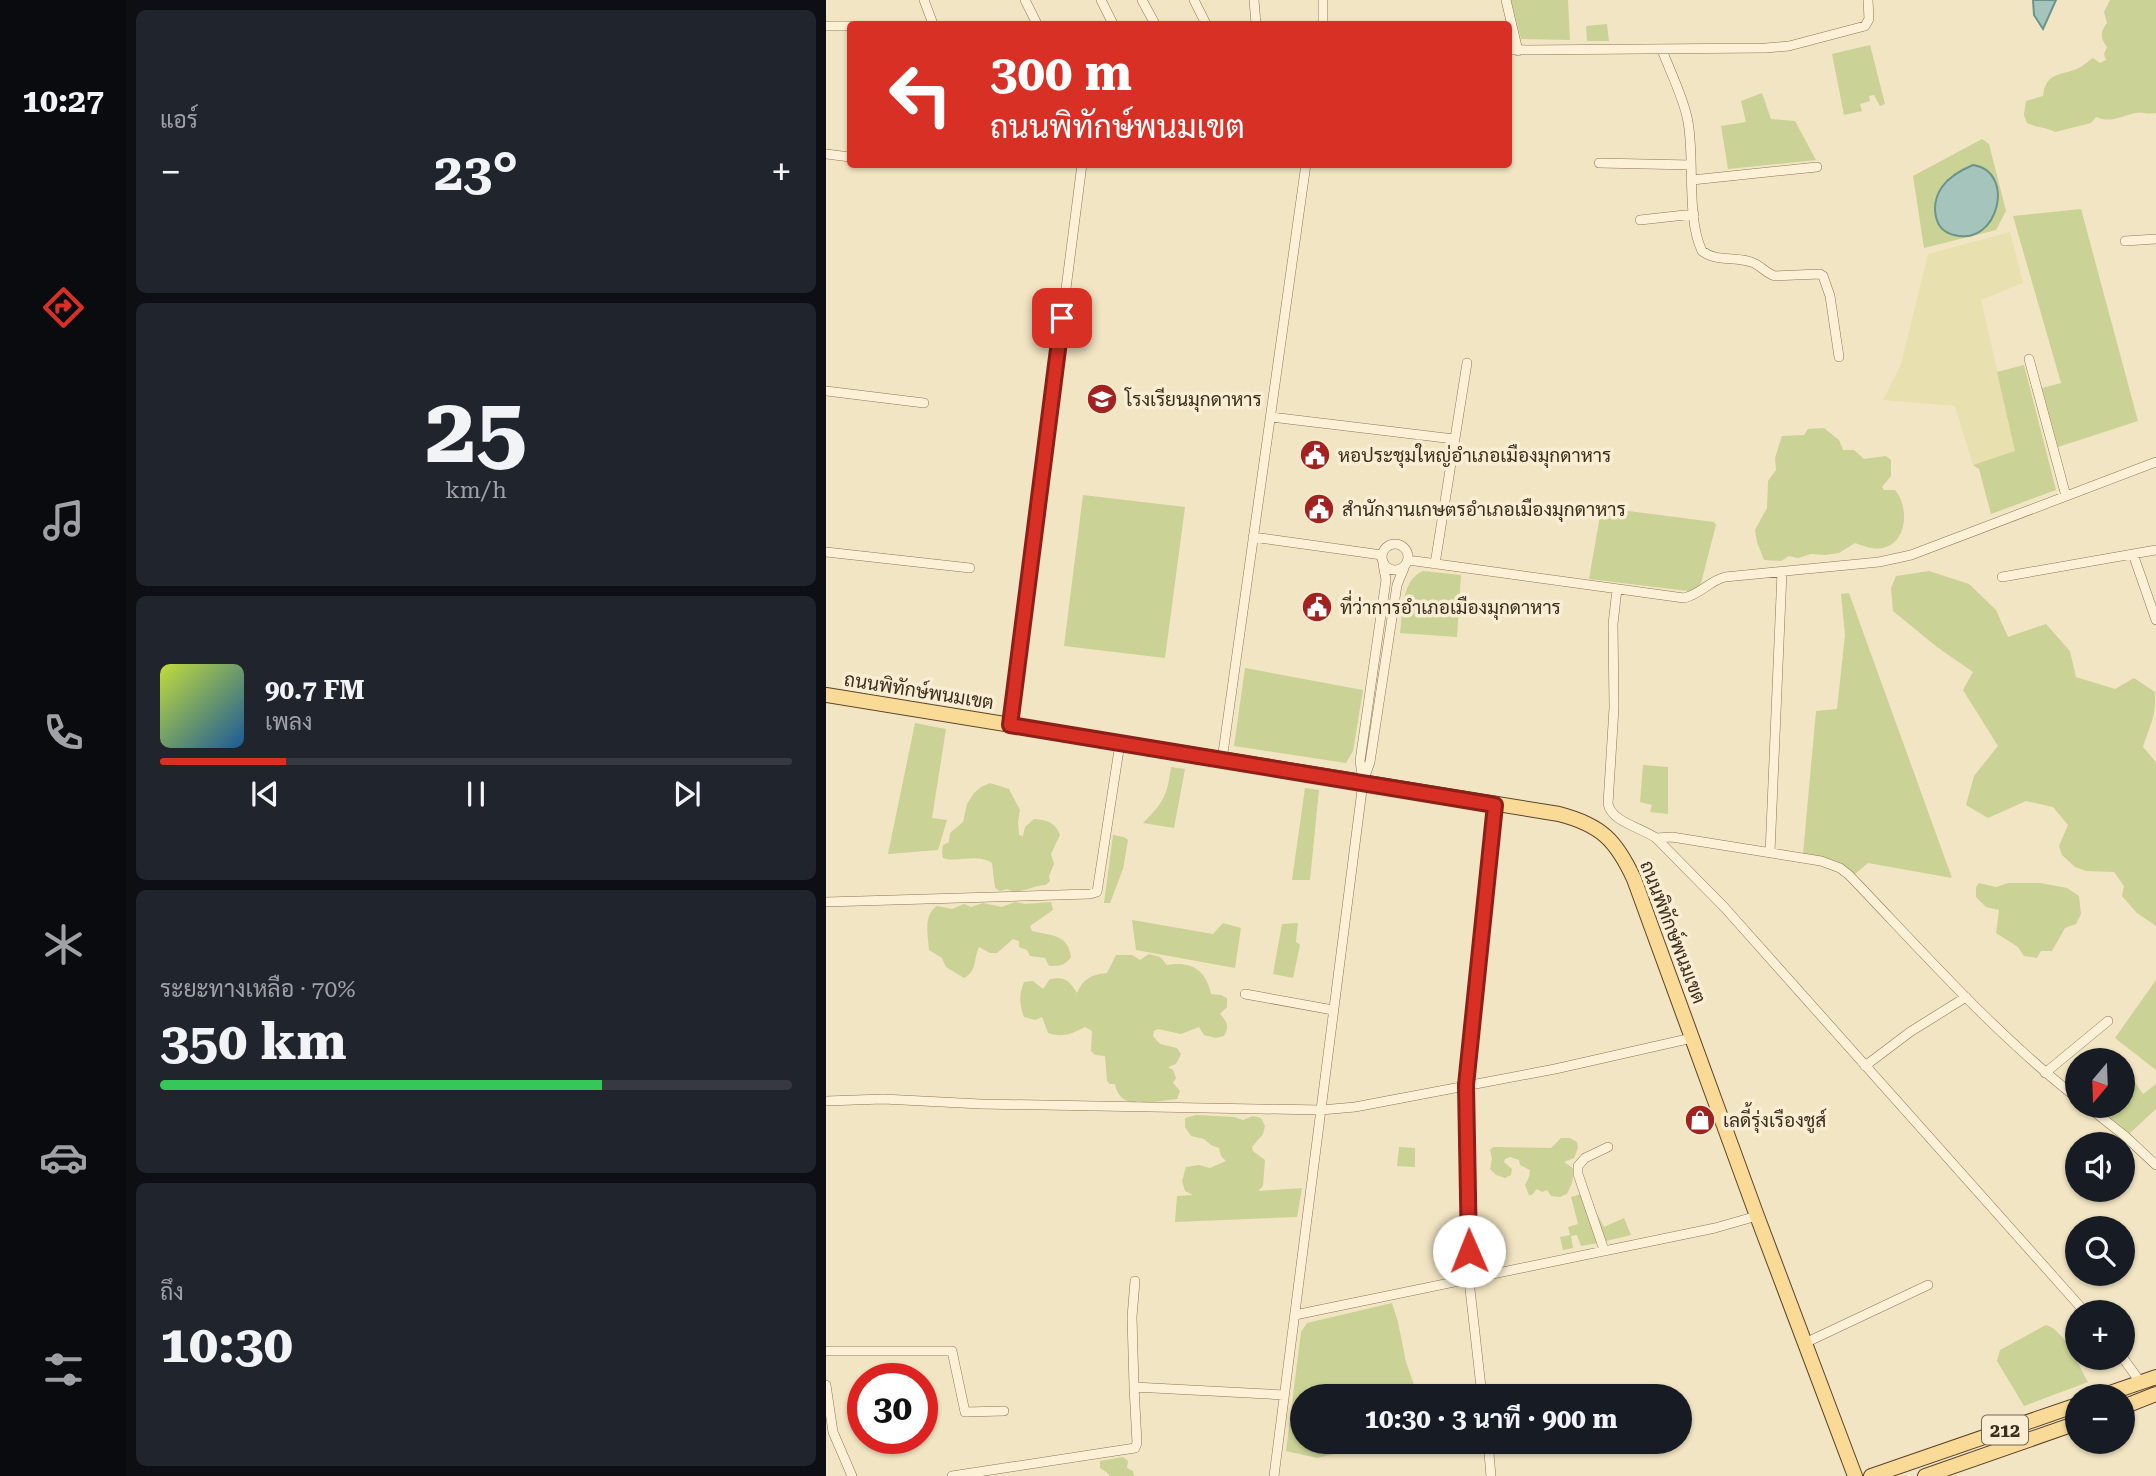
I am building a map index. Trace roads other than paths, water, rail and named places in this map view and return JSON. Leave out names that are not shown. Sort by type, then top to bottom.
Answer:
[{"type":"main road","name":"ถนนพิทักษ์พนมเขต","points":[[826,695],[1559,814],[1594,827],[1617,846],[1634,879],[1855,1476]]},
{"type":"main road","points":[[2135,1385],[2156,1377]]},
{"type":"main road","points":[[2135,1402],[2156,1394]]},
{"type":"main road","name":"212","points":[[1871,1476],[2065,1409]]},
{"type":"main road","name":"212","points":[[1925,1476],[2065,1427]]},
{"type":"street","points":[[924,0],[932,21]]},
{"type":"street","points":[[1025,0],[1036,21]]},
{"type":"street","points":[[1101,0],[1112,21]]},
{"type":"street","points":[[1142,0],[1153,21]]},
{"type":"street","points":[[1194,0],[1204,21]]},
{"type":"street","points":[[1254,0],[1256,21]]},
{"type":"street","points":[[1323,0],[1323,21]]},
{"type":"street","points":[[1506,0],[1509,21]]},
{"type":"street","points":[[1513,51],[1789,46],[1865,26],[1869,19],[1868,0]]},
{"type":"street","points":[[826,26],[847,26]]},
{"type":"street","points":[[1662,50],[1688,120],[1694,214],[1698,244],[1702,251],[1708,256],[1752,262],[1775,276],[1823,276],[1830,296],[1839,357]]},
{"type":"street","points":[[826,155],[847,157]]},
{"type":"street","points":[[1599,163],[1691,165]]},
{"type":"street","points":[[1692,180],[1817,167]]},
{"type":"street","points":[[1010,725],[1081,168]]},
{"type":"street","points":[[1222,760],[1305,168]]},
{"type":"street","points":[[1640,220],[1694,214]]},
{"type":"street","points":[[2125,241],[2156,239]]},
{"type":"street","points":[[2029,359],[2066,496]]},
{"type":"street","points":[[1435,564],[1467,363]]},
{"type":"street","points":[[826,391],[924,403]]},
{"type":"street","points":[[1270,417],[1454,439]]},
{"type":"street","points":[[1253,537],[1382,560],[1390,570],[1395,571],[1406,564],[1435,564],[1684,597],[1694,596],[1715,579],[1724,577],[1879,562],[1911,555],[2156,462]]},
{"type":"street","points":[[1274,1476],[1363,782],[1370,762],[1397,585],[1406,564],[1405,548],[1397,544],[1385,548],[1382,560],[1386,580],[1360,761],[1363,782]]},
{"type":"street","points":[[2002,577],[2156,550]]},
{"type":"street","points":[[826,552],[970,568]]},
{"type":"street","points":[[2133,554],[2156,620]]},
{"type":"street","points":[[1770,853],[1782,572]]},
{"type":"street","points":[[1618,589],[1613,624],[1614,708],[1609,808],[1616,817],[1656,838],[1725,908],[2074,1300]]},
{"type":"street","points":[[826,902],[1076,895],[1097,892],[1120,743]]},
{"type":"street","points":[[1481,1384],[1469,1278],[1466,1085],[1495,805]]},
{"type":"street","points":[[1656,838],[1672,837],[1821,861],[1840,868],[1966,996],[2045,1073],[2065,1089]]},
{"type":"street","points":[[1245,993],[1333,1010]]},
{"type":"street","points":[[1865,1066],[1910,1032],[1966,996]]},
{"type":"street","points":[[2045,1073],[2108,1021]]},
{"type":"street","points":[[826,1101],[883,1099],[981,1104],[1321,1110],[1355,1107],[1555,1069],[1692,1038]]},
{"type":"street","points":[[2102,1118],[2156,1165]]},
{"type":"street","points":[[1604,1250],[1578,1174],[1578,1166],[1585,1158],[1608,1147]]},
{"type":"street","points":[[1295,1315],[1715,1228],[1757,1216]]},
{"type":"street","points":[[952,1476],[1135,1448],[1137,1443],[1132,1317],[1135,1281]]},
{"type":"street","points":[[1805,1343],[1928,1284]]},
{"type":"street","points":[[826,1351],[952,1351],[965,1412],[1004,1411]]},
{"type":"street","points":[[2132,1370],[2141,1383]]},
{"type":"street","points":[[826,1385],[833,1432],[852,1476]]},
{"type":"street","points":[[1134,1387],[1284,1395]]},
{"type":"street","points":[[1489,1454],[1491,1476]]},
{"type":"water","points":[[2033,0],[2056,0],[2043,29],[2034,15]]},
{"type":"water","points":[[1973,165],[1986,170],[1994,180],[1998,193],[1996,207],[1991,220],[1982,230],[1970,236],[1954,235],[1941,228],[1938,222],[1935,208],[1938,193],[1948,180]]},
{"type":"place","name":"โรงเรียนมุกดาหาร","points":[[1102,399]]},
{"type":"place","name":"หอประชุมใหญ่อำเภอเมืองมุกดาหาร","points":[[1315,455]]},
{"type":"place","name":"สำนักงานเกษตรอำเภอเมืองมุกดาหาร","points":[[1319,509]]},
{"type":"place","name":"ที่ว่าการอำเภอเมืองมุกดาหาร","points":[[1317,607]]},
{"type":"place","name":"เลดี้รุ่งเรืองชูส์","points":[[1700,1120]]}]
